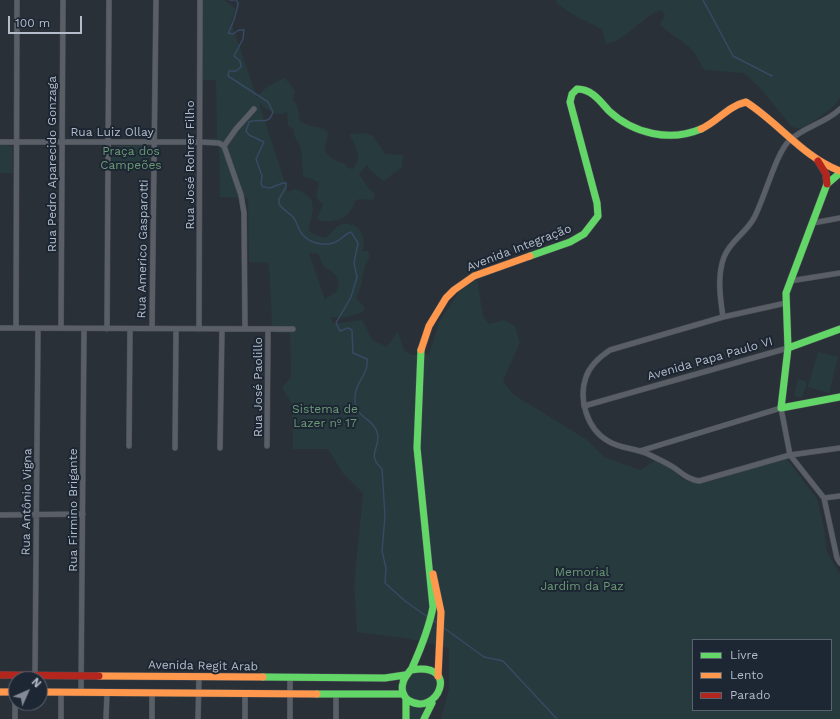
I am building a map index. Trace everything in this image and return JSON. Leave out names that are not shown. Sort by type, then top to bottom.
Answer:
[{"type":"main road","name":"Avenida Integração","points":[[411,670],[431,618],[433,607],[417,448],[419,374],[422,345],[429,326],[443,303],[454,290],[464,282],[485,271],[570,242],[584,234],[592,226],[598,216],[597,203],[570,102],[572,94],[577,89],[586,89],[623,121],[651,133],[669,135],[690,134],[701,130],[734,106],[746,102],[762,112],[817,160],[840,172]]},
{"type":"main road","name":"Avenida Integração","points":[[817,160],[826,174],[827,184]]},
{"type":"main road","points":[[840,172],[827,184],[786,293],[788,348],[781,408],[840,397]]},
{"type":"main road","name":"Avenida Papa Paulo VI","points":[[788,348],[840,329]]},
{"type":"main road","name":"Avenida Integração","points":[[430,566],[442,605],[442,627],[438,676]]},
{"type":"main road","points":[[406,719],[402,683],[405,675],[418,667],[426,667],[433,670],[438,676],[441,689],[439,696],[432,703],[424,719]]},
{"type":"main road","name":"Avenida Regit Arab","points":[[48,675],[386,678],[405,675]]},
{"type":"main road","points":[[48,692],[336,693],[404,697],[417,706],[432,703]]},
{"type":"street","points":[[16,328],[17,0]]},
{"type":"street","name":"Rua Pedro Aparecido Gonzaga","points":[[61,328],[63,0]]},
{"type":"street","points":[[107,329],[109,0]]},
{"type":"street","name":"Rua Americo Gasparotti","points":[[152,329],[156,0]]},
{"type":"street","name":"Rua José Rohrer Filho","points":[[199,329],[200,0]]},
{"type":"street","points":[[245,330],[244,213],[241,195],[224,146],[254,109]]},
{"type":"street","points":[[723,317],[719,286],[724,256],[728,249],[752,221],[762,204],[782,149],[793,138],[840,109]]},
{"type":"street","name":"Rua Luiz Ollay","points":[[0,142],[200,142],[219,143],[224,146]]},
{"type":"street","points":[[813,223],[840,218]]},
{"type":"street","points":[[790,281],[840,273]]},
{"type":"street","points":[[786,303],[723,317],[610,350],[598,359],[586,376],[584,406],[594,431],[608,442],[627,449],[640,451],[672,466],[685,477],[699,481],[790,454],[840,448]]},
{"type":"street","points":[[0,328],[61,328],[84,330],[245,330],[293,328]]},
{"type":"street","name":"Rua Antônio Vigna","points":[[35,671],[38,329]]},
{"type":"street","points":[[130,329],[130,446]]},
{"type":"street","points":[[220,448],[222,329]]},
{"type":"street","name":"Rua José Paolillo","points":[[267,446],[268,329]]},
{"type":"street","name":"Rua Firmino Brigante","points":[[81,692],[84,330]]},
{"type":"street","points":[[175,448],[176,330]]},
{"type":"street","name":"Avenida Papa Paulo VI","points":[[584,406],[788,348]]},
{"type":"street","points":[[640,451],[781,408],[790,454],[824,498],[837,543],[837,558],[840,563]]},
{"type":"street","points":[[824,498],[840,496]]},
{"type":"street","points":[[0,515],[83,514]]},
{"type":"street","points":[[198,719],[199,676]]},
{"type":"street","points":[[290,678],[290,719]]},
{"type":"street","points":[[61,692],[61,719]]},
{"type":"street","points":[[106,719],[107,693]]},
{"type":"street","points":[[152,693],[152,719]]},
{"type":"street","points":[[245,693],[245,719]]},
{"type":"street","points":[[336,693],[336,719]]},
{"type":"green space","points":[[201,0],[224,0],[236,9],[231,22],[257,98],[262,91],[269,86],[285,78],[295,91],[293,99],[298,108],[299,120],[306,125],[321,128],[328,132],[325,151],[334,160],[345,163],[347,167],[352,169],[356,165],[358,156],[356,147],[349,134],[365,133],[373,136],[385,154],[403,155],[402,168],[383,181],[368,168],[368,164],[359,174],[369,189],[375,193],[373,200],[360,199],[355,201],[350,212],[346,216],[332,221],[320,221],[317,218],[323,205],[316,197],[319,182],[303,176],[301,148],[294,135],[294,130],[288,126],[287,112],[283,114],[275,113],[259,103],[288,192],[294,189],[302,192],[308,196],[313,204],[309,229],[311,233],[325,238],[340,225],[349,224],[358,228],[363,236],[364,246],[362,251],[368,251],[370,257],[364,268],[359,292],[356,298],[365,308],[363,312],[344,318],[331,317],[333,324],[362,320],[372,340],[387,347],[398,331],[404,350],[412,355],[429,354],[439,322],[459,292],[477,280],[483,316],[489,324],[504,320],[515,326],[520,342],[503,381],[514,395],[586,439],[604,457],[640,470],[655,461],[672,469],[682,479],[695,483],[712,481],[786,458],[817,499],[824,528],[827,553],[840,574],[840,719],[441,719],[449,688],[449,648],[405,638],[357,632],[354,584],[363,493],[342,472],[328,449],[293,449],[292,404],[282,387],[291,378],[290,333],[276,333],[272,326],[269,263],[249,262],[248,198],[220,197],[219,146],[203,145],[203,139],[217,138],[216,80],[203,80]],"holes":[[[309,253],[318,254],[324,267],[336,276],[339,283],[335,293],[325,300]]]},
{"type":"green space","points":[[557,0],[840,0],[840,98],[838,102],[816,120],[804,127],[795,128],[791,126],[762,90],[744,73],[705,70],[691,49],[660,25],[665,14],[661,10],[646,18],[621,38],[606,44],[602,29],[577,17],[556,3]]},
{"type":"green space","points":[[0,144],[5,144],[12,147],[13,173],[0,173]]},
{"type":"green space","name":"Praça dos Campeões","points":[[143,145],[150,153],[151,171],[112,171],[112,149],[117,146]]},
{"type":"green space","points":[[818,352],[838,357],[829,393],[808,387]]},
{"type":"green space","points":[[798,379],[807,382],[802,398],[794,396]]},
{"type":"green space","points":[[418,671],[424,671],[434,678],[437,687],[436,693],[430,700],[424,703],[418,703],[408,696],[405,690],[405,684],[412,674]]},
{"type":"green space","points":[[408,705],[426,708],[419,719],[411,719]]},
{"type":"waterway","points":[[236,0],[238,3],[237,10],[228,33],[233,34],[239,30],[244,30],[243,39],[234,56],[240,61],[241,67],[236,71],[229,71],[228,76],[268,102],[273,112],[269,119],[249,122],[246,131],[249,135],[264,142],[256,159],[262,176],[261,184],[263,187],[270,188],[286,183],[286,187],[279,199],[279,204],[293,217],[301,232],[308,240],[321,244],[329,244],[336,242],[351,232],[358,243],[354,263],[357,277],[351,297],[336,323],[340,331],[348,328],[352,330],[353,353],[367,359],[366,370],[357,387],[355,404],[360,414],[372,423],[377,432],[378,443],[374,455],[377,464],[382,469],[385,516],[382,551],[386,568],[385,583],[405,601],[429,618]]},
{"type":"waterway","points":[[703,0],[733,56],[772,76]]},
{"type":"waterway","points":[[433,620],[439,625]]},
{"type":"waterway","points":[[444,628],[484,657],[503,661],[557,719]]},
{"type":"traffic: fast","points":[[530,256],[570,242],[584,234],[598,216],[597,203],[570,102],[572,94],[577,89],[591,93],[619,119],[653,134],[677,135],[701,129]]},
{"type":"traffic: fast","points":[[840,173],[827,184],[786,293],[788,348],[781,408],[840,397]]},
{"type":"traffic: fast","points":[[788,348],[840,329]]},
{"type":"traffic: fast","points":[[411,670],[427,669],[436,674],[440,681],[440,689],[428,702],[419,704],[408,700],[402,690],[404,679],[412,668],[422,645],[433,607],[417,448],[421,350]]},
{"type":"traffic: fast","points":[[263,677],[385,678],[405,675]]},
{"type":"traffic: fast","points":[[317,694],[403,694]]},
{"type":"traffic: fast","points":[[406,699],[406,719]]},
{"type":"traffic: fast","points":[[424,719],[432,703]]},
{"type":"traffic: slow","points":[[701,129],[728,110],[746,102],[758,110],[803,149],[827,165],[840,171]]},
{"type":"traffic: slow","points":[[421,350],[429,326],[446,298],[454,290],[474,276],[530,256]]},
{"type":"traffic: slow","points":[[433,574],[441,612],[438,676]]},
{"type":"traffic: slow","points":[[99,676],[263,677]]},
{"type":"traffic: slow","points":[[0,692],[8,692]]},
{"type":"traffic: slow","points":[[48,692],[317,694]]},
{"type":"traffic: jam","points":[[818,161],[826,174],[827,184]]},
{"type":"traffic: jam","points":[[0,675],[99,676]]},
{"type":"park label","name":"Sistema de Lazer nº 17","points":[[325,416]]},
{"type":"park label","name":"Memorial Jardim da Paz","points":[[582,579]]}]
